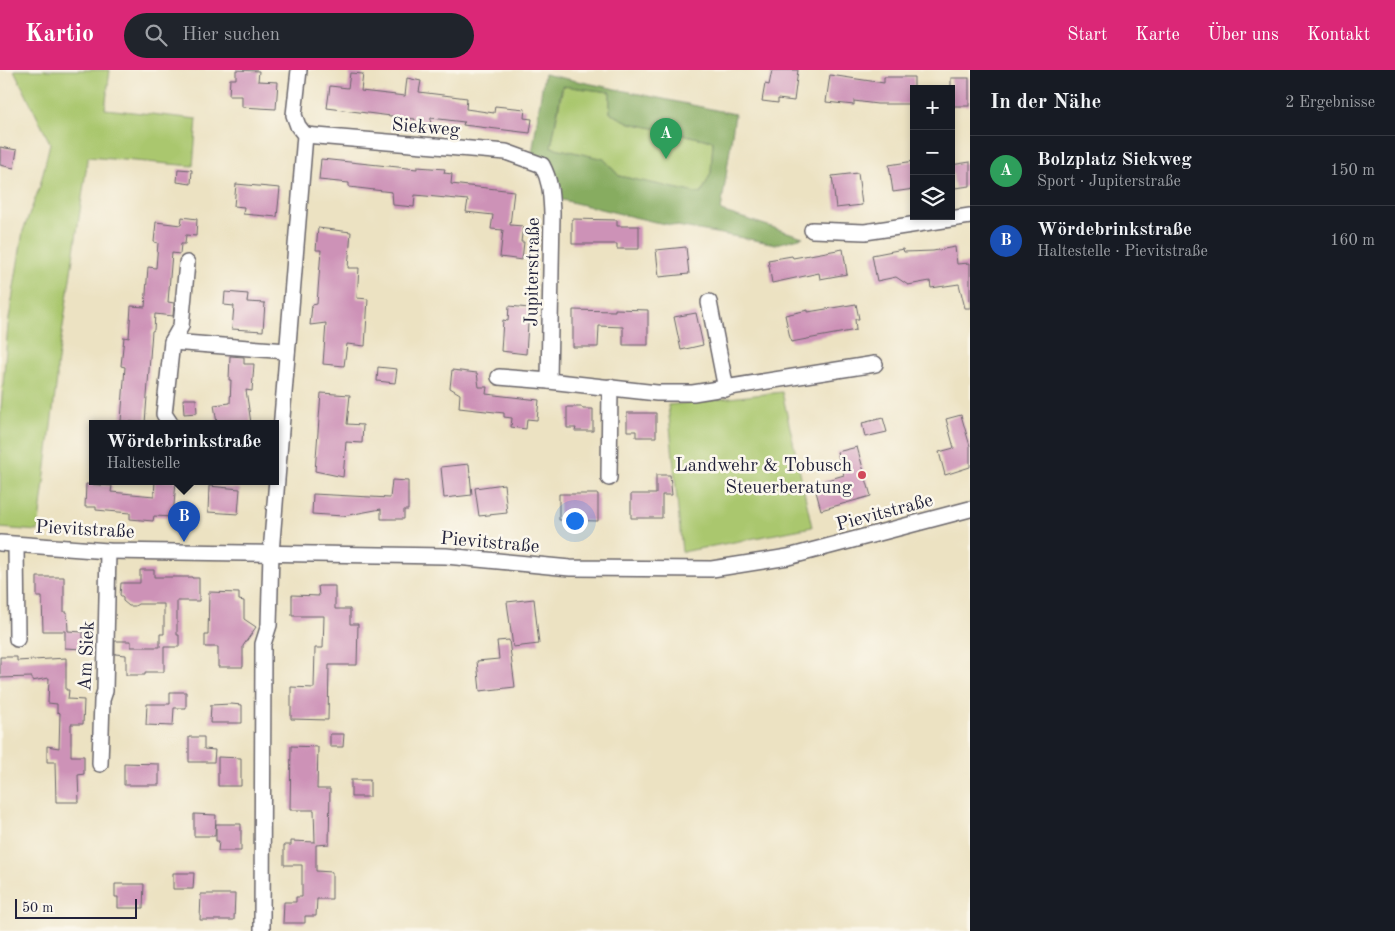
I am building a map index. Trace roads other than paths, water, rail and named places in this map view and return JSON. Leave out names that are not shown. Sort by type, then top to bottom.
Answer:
[{"type":"street","points":[[279,452],[305,135],[298,126],[294,115],[299,70]]},
{"type":"street","name":"Siekweg","points":[[305,135],[506,152],[542,165]]},
{"type":"street","name":"Jupiterstraße","points":[[542,165],[548,176],[552,213],[549,381]]},
{"type":"street","points":[[812,230],[865,232],[970,216]]},
{"type":"street","points":[[168,420],[164,414],[172,342],[181,326],[187,263]]},
{"type":"street","points":[[709,302],[726,389]]},
{"type":"street","points":[[172,342],[287,351]]},
{"type":"street","points":[[499,377],[657,393],[693,393],[875,364]]},
{"type":"street","points":[[609,478],[610,387]]},
{"type":"street","points":[[262,931],[263,644],[269,625],[271,553],[276,485]]},
{"type":"street","name":"Pievitstraße","points":[[0,543],[108,551],[446,556],[570,568],[712,569],[788,557],[970,509]]},
{"type":"street","points":[[16,545],[17,639]]},
{"type":"street","name":"Am Siek","points":[[100,764],[102,700],[105,691],[108,551]]},
{"type":"place","name":"Bolzplatz Siekweg","points":[[666,159]]},
{"type":"place","name":"Landwehr & Tobusch Steuerberatung","points":[[862,475]]},
{"type":"place","name":"Wördebrinkstraße","points":[[184,542]]}]
